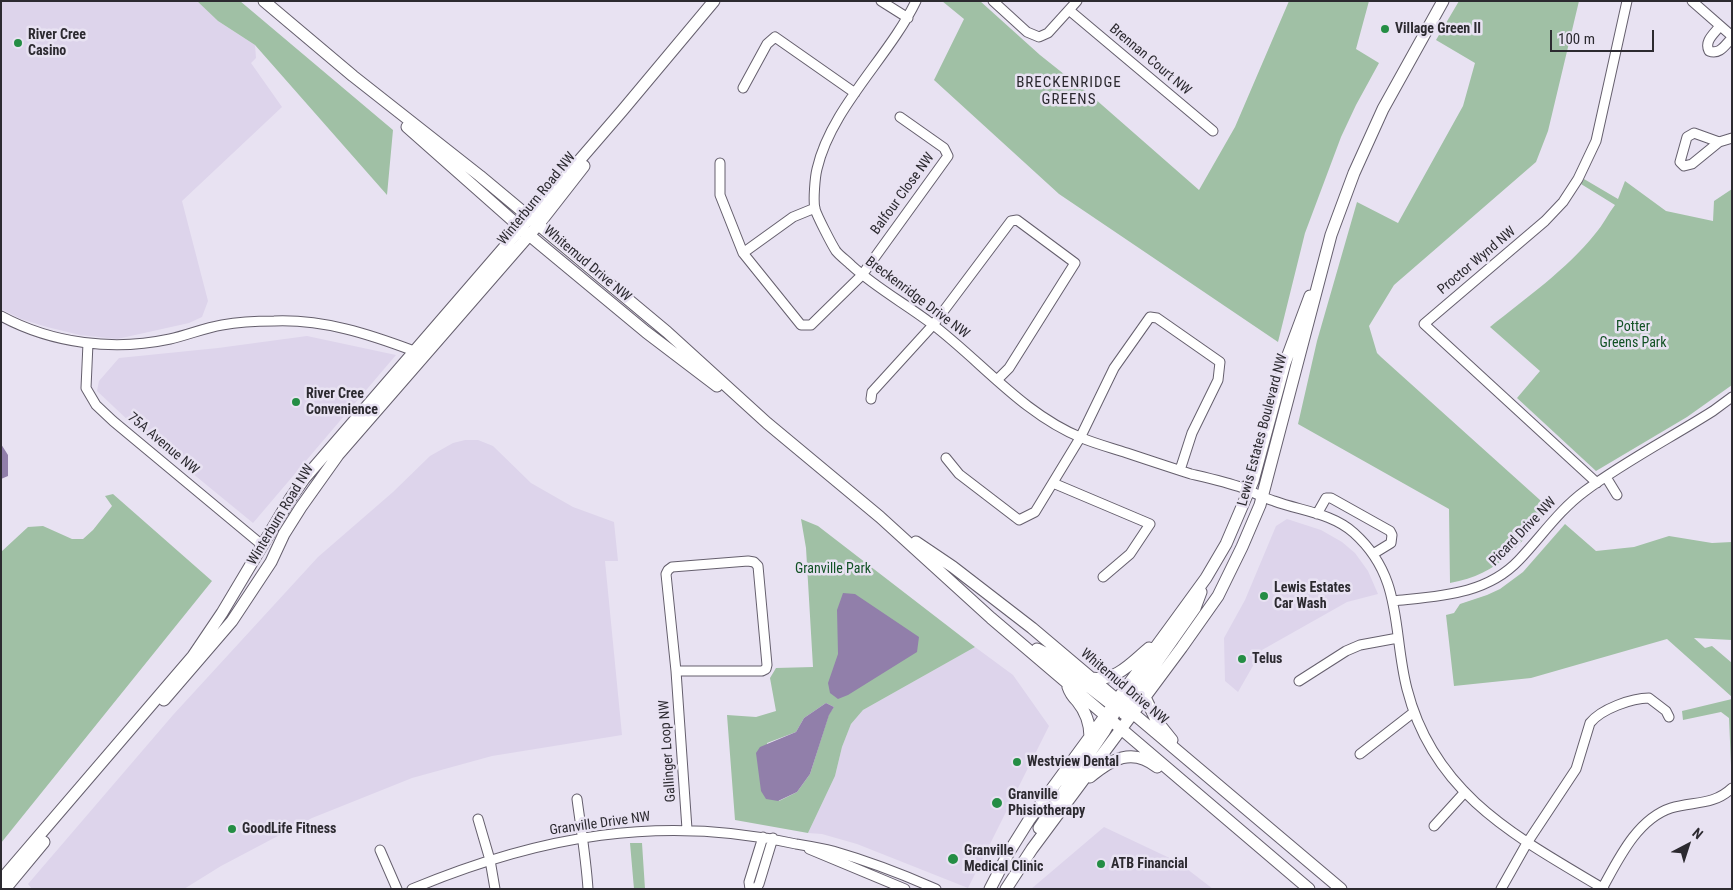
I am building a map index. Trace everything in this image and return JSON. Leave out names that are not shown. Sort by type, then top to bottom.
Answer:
[{"type":"main road","name":"Whitemud Drive NW","points":[[264,1],[353,76],[480,176],[528,226]]},
{"type":"main road","name":"Winterburn Road NW","points":[[1,880],[193,656],[222,613],[290,499],[304,479],[418,354],[609,134],[622,111],[714,1]]},
{"type":"main road","name":"Lewis Estates Boulevard NW","points":[[1118,710],[1145,697],[1218,596],[1242,547],[1262,496],[1309,325],[1331,235],[1357,165],[1384,109],[1443,1]]},
{"type":"main road","name":"Whitemud Drive NW","points":[[353,76],[426,145],[528,226],[646,332],[766,423],[880,517],[1066,681],[1118,710],[1181,755],[1341,889]]},
{"type":"main road","name":"Lewis Estates Boulevard NW","points":[[1118,710],[1164,636],[1206,578],[1226,544],[1249,491],[1294,335],[1321,272]]},
{"type":"main road","name":"Winterburn Road NW","points":[[3,888],[215,644],[254,590],[271,562],[284,534],[316,484],[418,354]]},
{"type":"main road","name":"Whitemud Drive NW","points":[[880,517],[953,567],[1090,678],[1118,710],[1122,728],[1309,889]]},
{"type":"main road","points":[[215,644],[225,622],[262,558],[262,546]]},
{"type":"main road","points":[[1032,849],[1043,820],[1118,710],[1195,608],[1206,578]]},
{"type":"main road","points":[[1006,889],[1032,849],[1122,728],[1118,710],[1045,654],[1012,635]]},
{"type":"main road","points":[[1090,678],[1105,679],[1112,676],[1136,660],[1164,636]]},
{"type":"main road","points":[[1066,681],[1070,693],[1088,721],[1090,736]]},
{"type":"main road","points":[[1145,697],[1156,720],[1170,736],[1181,755]]},
{"type":"main road","points":[[990,889],[1021,832],[1090,736],[1118,710]]},
{"type":"main road","points":[[1079,786],[1108,763],[1132,756],[1147,759],[1174,780],[1188,784]]},
{"type":"street","points":[[882,1],[908,18]]},
{"type":"street","name":"Breckenridge Drive NW","points":[[916,1],[908,18],[855,93],[829,135],[817,170],[815,208],[836,250],[862,275],[933,325],[1032,411],[1080,438],[1249,491],[1273,501],[1335,520],[1347,527],[1373,554],[1389,584],[1402,668],[1414,712],[1432,748],[1451,778],[1503,827],[1603,889]]},
{"type":"street","points":[[993,1],[1027,32],[1039,37],[1048,33],[1077,1]]},
{"type":"street","name":"Proctor Wynd NW","points":[[1597,483],[1424,324],[1545,220],[1562,202],[1578,179],[1596,141],[1627,1]]},
{"type":"street","points":[[1692,1],[1720,26],[1732,37],[1719,52],[1709,51],[1708,40],[1720,26]]},
{"type":"street","name":"Brennan Court NW","points":[[1069,10],[1213,131]]},
{"type":"street","points":[[743,88],[767,44],[775,37],[855,93]]},
{"type":"street","name":"Balfour Close NW","points":[[862,275],[948,156],[944,148],[900,117]]},
{"type":"street","points":[[1720,142],[1694,133],[1687,137],[1680,162],[1684,166],[1692,164],[1720,142],[1732,138]]},
{"type":"street","points":[[720,163],[720,195],[742,253],[801,325],[811,325],[862,275]]},
{"type":"street","points":[[742,253],[793,217],[815,208]]},
{"type":"street","points":[[871,399],[872,392],[933,325],[1012,221],[1017,220],[1075,264],[1009,368],[997,380]]},
{"type":"street","points":[[1,316],[40,333],[88,343],[124,345],[171,339],[222,325],[302,321],[345,328],[380,338],[418,354]]},
{"type":"street","points":[[946,458],[959,474],[1019,520],[1035,512],[1080,438],[1114,368],[1150,317],[1157,318],[1220,362],[1218,380],[1192,434],[1180,470]]},
{"type":"street","name":"75A Avenue NW","points":[[88,343],[86,388],[96,405],[262,546]]},
{"type":"street","name":"Picard Drive NW","points":[[1393,601],[1459,593],[1478,588],[1495,580],[1519,560],[1572,502],[1606,477],[1714,411],[1732,397]]},
{"type":"street","points":[[1606,477],[1617,495]]},
{"type":"street","points":[[1053,483],[1150,524],[1130,554],[1103,577]]},
{"type":"street","points":[[1317,514],[1326,498],[1331,498],[1390,531],[1392,535],[1391,543],[1373,554]]},
{"type":"street","name":"Gallinger Loop NW","points":[[676,671],[762,671],[766,669],[758,566],[754,562],[748,560],[672,567],[666,574],[676,671],[687,830]]},
{"type":"street","points":[[1299,681],[1330,660],[1353,648],[1398,638]]},
{"type":"street","points":[[1501,889],[1527,842],[1576,769],[1590,723],[1595,717],[1605,710],[1645,698],[1650,698],[1654,701],[1669,716]]},
{"type":"street","points":[[1360,754],[1414,712]]},
{"type":"street","points":[[1603,889],[1628,845],[1651,819],[1671,808],[1713,801],[1732,788]]},
{"type":"street","points":[[1434,826],[1464,792]]},
{"type":"street","points":[[577,799],[585,852],[588,889]]},
{"type":"street","points":[[478,818],[496,889]]},
{"type":"street","name":"Granville Drive NW","points":[[412,889],[454,872],[538,846],[635,831],[687,830],[727,832],[773,838],[815,847],[892,870],[936,889]]},
{"type":"street","points":[[750,889],[750,882],[763,837]]},
{"type":"street","points":[[756,889],[773,838]]},
{"type":"street","name":"Granville Drive NW","points":[[797,844],[831,860],[904,889]]},
{"type":"street","points":[[380,850],[397,889]]},
{"type":"shaded area","points":[[1,1],[197,1],[218,21],[255,45],[256,58],[251,63],[282,107],[182,201],[208,301],[202,317],[189,323],[117,339],[80,335],[47,327],[21,319],[1,309]]},
{"type":"shaded area","points":[[307,336],[396,355],[253,523],[131,423],[97,391],[99,381],[119,358],[218,348]]},
{"type":"shaded area","points":[[465,440],[478,440],[493,446],[531,483],[573,507],[614,522],[618,561],[605,561],[622,735],[492,756],[412,778],[312,818],[221,866],[184,889],[32,889],[28,884],[173,715],[318,557],[393,492],[430,456],[453,443]]},
{"type":"shaded area","points":[[1,444],[8,455],[8,476],[1,479]]},
{"type":"shaded area","points":[[1287,519],[1321,530],[1342,542],[1355,553],[1368,571],[1378,594],[1347,602],[1262,650],[1238,692],[1225,681],[1224,638],[1245,600],[1276,526]]},
{"type":"shaded area","points":[[843,593],[855,594],[919,637],[917,652],[848,695],[838,699],[830,693],[828,683],[838,654],[837,610]]},
{"type":"shaded area","points":[[975,647],[1013,675],[1049,726],[968,888],[857,844],[822,834],[808,833],[835,776],[842,747],[851,724],[863,710]]},
{"type":"shaded area","points":[[826,703],[834,707],[829,715],[810,774],[797,792],[778,801],[766,799],[761,791],[756,753],[760,747],[796,732],[804,718]]},
{"type":"shaded area","points":[[1104,827],[1178,862],[1213,889],[1031,889]]},
{"type":"green space","points":[[197,1],[240,1],[393,130],[387,195],[255,45],[218,21]]},
{"type":"green space","points":[[942,1],[980,1],[1040,55],[1094,98],[1199,190],[1235,127],[1289,1],[1369,1],[1356,49],[1379,63],[1341,137],[1305,233],[1278,342],[1059,194],[934,80],[964,19]]},
{"type":"green space","points":[[1459,1],[1579,1],[1548,131],[1536,162],[1394,285],[1369,326],[1377,353],[1550,509],[1517,546],[1495,565],[1468,579],[1450,583],[1449,509],[1298,424],[1317,341],[1357,202],[1398,223],[1463,106],[1475,63],[1436,40]]},
{"type":"green space","name":"Potter Greens Park","points":[[1584,179],[1618,199],[1625,181],[1666,211],[1713,221],[1714,201],[1732,189],[1732,385],[1687,417],[1596,471],[1517,398],[1540,371],[1490,327],[1571,260],[1598,231],[1615,205],[1581,184]]},
{"type":"green space","points":[[113,494],[212,581],[1,843],[1,552],[28,527],[43,526],[72,539],[83,539],[93,530],[112,506],[105,496]]},
{"type":"green space","name":"Granville Park","points":[[801,519],[818,526],[975,647],[863,710],[851,724],[842,747],[835,776],[808,833],[735,820],[727,715],[756,717],[776,711],[770,678],[776,668],[813,667],[806,548]],"holes":[[[826,703],[834,707],[829,714],[810,774],[797,792],[779,801],[767,743],[796,732],[804,718]]]},
{"type":"green space","points":[[1565,524],[1596,551],[1634,547],[1669,536],[1712,543],[1732,542],[1732,640],[1694,638],[1705,648],[1712,646],[1732,663],[1732,697],[1667,639],[1531,678],[1454,686],[1446,615],[1454,613],[1460,604],[1500,589],[1523,572]]},
{"type":"green space","points":[[1732,699],[1731,765],[1729,718],[1721,712],[1683,720],[1682,711]]},
{"type":"green space","points":[[630,843],[642,843],[645,889],[634,889]]},
{"type":"place","name":"Village Green II","points":[[1385,29]]},
{"type":"place","name":"River Cree Casino","points":[[18,43]]},
{"type":"place","name":"River Cree Convenience","points":[[296,402]]},
{"type":"place","name":"Lewis Estates Car Wash","points":[[1264,596]]},
{"type":"place","name":"Telus","points":[[1242,659]]},
{"type":"place","name":"Westview Dental","points":[[1017,762]]},
{"type":"place","name":"Granville Phisiotherapy","points":[[997,803]]},
{"type":"place","name":"GoodLife Fitness","points":[[232,829]]},
{"type":"place","name":"Granville Medical Clinic","points":[[953,859]]},
{"type":"place","name":"ATB Financial","points":[[1101,864]]},
{"type":"district","name":"BRECKENRIDGE GREENS","points":[[1069,92]]}]
